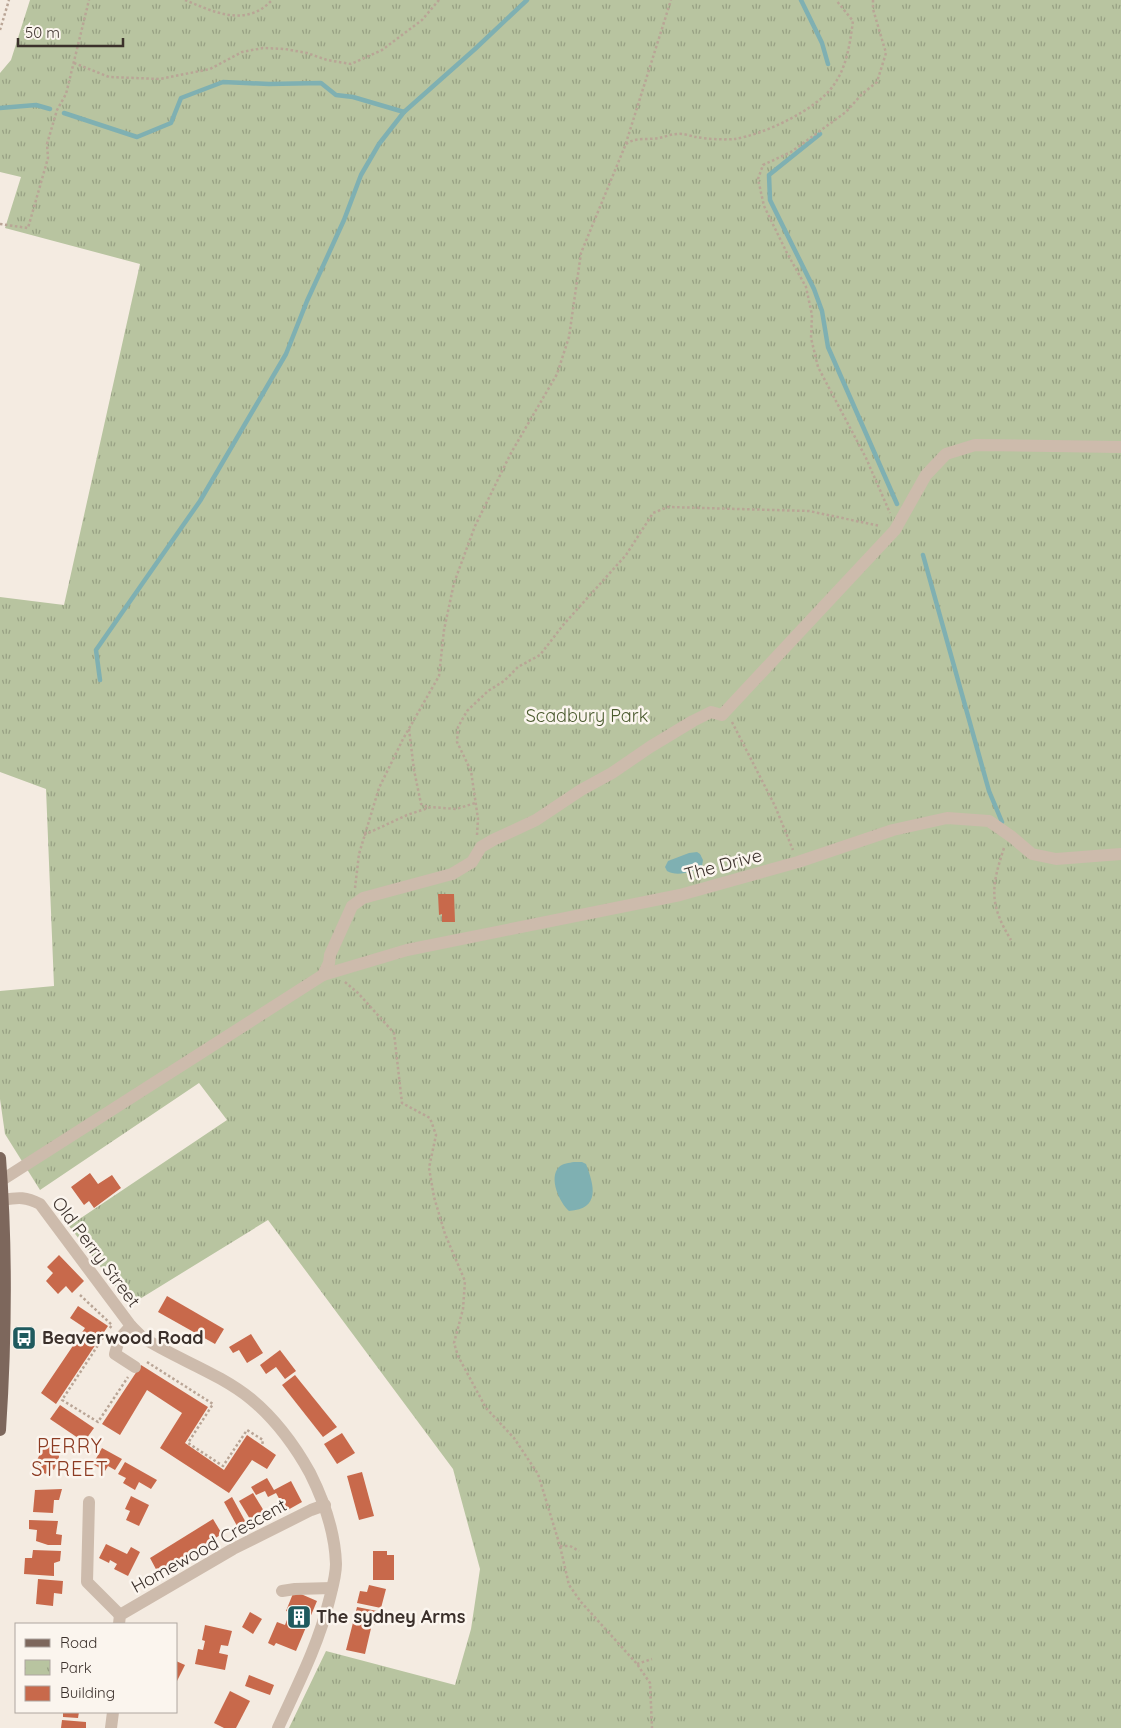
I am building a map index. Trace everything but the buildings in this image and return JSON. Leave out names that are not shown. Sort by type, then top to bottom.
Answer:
[{"type":"main road","points":[[0,1158],[3,1200],[5,1319],[0,1430]]},
{"type":"street","points":[[326,974],[330,955],[352,906],[364,898],[452,874],[472,862],[481,848],[493,840],[536,820],[694,720],[711,712],[722,714],[726,711],[895,530],[926,475],[946,454],[975,445],[1121,447]]},
{"type":"street","name":"The Drive","points":[[2,1180],[326,974],[406,950],[680,895],[798,862],[893,830],[947,818],[989,821],[1032,854],[1056,859],[1121,854]]},
{"type":"street","name":"Old Perry Street","points":[[3,1200],[28,1198],[40,1204],[131,1326],[147,1341],[250,1398],[282,1431],[301,1458],[325,1506],[332,1533],[336,1565],[324,1620],[312,1653],[278,1728]]},
{"type":"street","name":"Old Perry Street","points":[[131,1326],[119,1339],[115,1354],[135,1366]]},
{"type":"street","points":[[89,1502],[87,1582],[120,1620]]},
{"type":"street","name":"Homewood Crescent","points":[[120,1620],[233,1549],[311,1510],[325,1506]]},
{"type":"street","points":[[282,1591],[332,1588]]},
{"type":"street","points":[[112,1728],[113,1713]]},
{"type":"path","points":[[0,30],[8,0]]},
{"type":"path","points":[[0,224],[28,228],[48,158],[47,144],[57,110],[66,94],[79,48],[83,21],[89,0]]},
{"type":"path","points":[[185,0],[212,12],[240,17],[254,12],[272,0]]},
{"type":"path","points":[[74,63],[110,77],[160,79],[210,69],[242,52],[263,48],[285,48],[327,60],[351,64],[382,50],[422,20],[439,0]]},
{"type":"path","points":[[352,906],[359,854],[379,788],[409,728],[439,676],[444,630],[454,583],[475,526],[511,453],[557,374],[569,337],[581,253],[625,146],[671,0]]},
{"type":"path","points":[[625,146],[631,140],[658,138],[679,133],[698,138],[733,139],[766,131],[815,103],[833,87],[843,68],[849,48],[853,21],[836,0]]},
{"type":"path","points":[[476,840],[478,819],[471,771],[457,742],[458,727],[467,711],[488,691],[504,681],[518,668],[540,655],[564,624],[626,555],[653,513],[668,507],[810,511],[895,530],[892,518],[866,458],[818,367],[812,338],[812,315],[806,287],[764,206],[758,179],[763,165],[791,152],[846,112],[862,94],[877,82],[886,53],[873,9],[873,0]]},
{"type":"path","points":[[726,711],[775,806],[798,862]]},
{"type":"path","points":[[409,728],[419,797],[421,804],[429,808]]},
{"type":"path","points":[[364,835],[407,815],[429,808],[456,809],[475,803]]},
{"type":"path","points":[[1009,835],[998,867],[994,890],[995,904],[1000,920],[1011,940]]},
{"type":"path","points":[[326,974],[345,982],[358,993],[394,1033],[402,1103],[430,1118],[436,1135],[429,1168],[434,1197],[445,1234],[465,1281],[463,1309],[454,1343],[458,1356],[486,1408],[514,1438],[538,1474],[560,1546],[569,1584],[581,1602],[637,1664],[650,1683],[652,1728]]},
{"type":"path","points":[[80,1295],[112,1325],[62,1400],[98,1422],[140,1358],[213,1404],[188,1443],[223,1466],[247,1430],[263,1440],[262,1446]]},
{"type":"path","points":[[560,1546],[570,1546],[579,1551]]},
{"type":"path","points":[[637,1664],[652,1659]]},
{"type":"green space","name":"Scadbury Park","points":[[30,0],[1121,0],[1121,1728],[289,1728],[326,1651],[455,1685],[471,1629],[480,1569],[453,1469],[268,1220],[130,1305],[69,1226],[227,1120],[199,1083],[40,1190],[5,1134],[0,1099],[0,991],[54,986],[46,789],[0,772],[0,597],[64,605],[140,264],[5,228],[21,177],[0,172],[0,73],[11,60]]},
{"type":"water","points":[[697,852],[700,854],[703,860],[702,866],[685,873],[675,874],[667,871],[665,867],[668,861]]},
{"type":"water","points":[[566,1163],[586,1164],[593,1188],[591,1201],[586,1206],[569,1211],[556,1190],[555,1177],[559,1167]]},
{"type":"waterway","points":[[64,113],[137,137],[171,123],[181,98],[223,82],[269,84],[321,83],[336,95],[353,97],[404,112],[527,0]]},
{"type":"waterway","points":[[801,0],[822,43],[828,64]]},
{"type":"waterway","points":[[0,108],[36,105],[50,109]]},
{"type":"waterway","points":[[100,680],[96,650],[200,501],[286,354],[307,301],[344,220],[361,175],[379,144],[404,112]]},
{"type":"waterway","points":[[820,134],[769,175],[770,200],[814,289],[822,311],[828,347],[897,504]]},
{"type":"waterway","points":[[923,555],[989,791],[1002,822]]},
{"type":"place","name":"Beaverwood Road","points":[[24,1338]]},
{"type":"place","name":"The sydney Arms","points":[[299,1617]]},
{"type":"district","name":"PERRY STREET","points":[[70,1458]]}]
